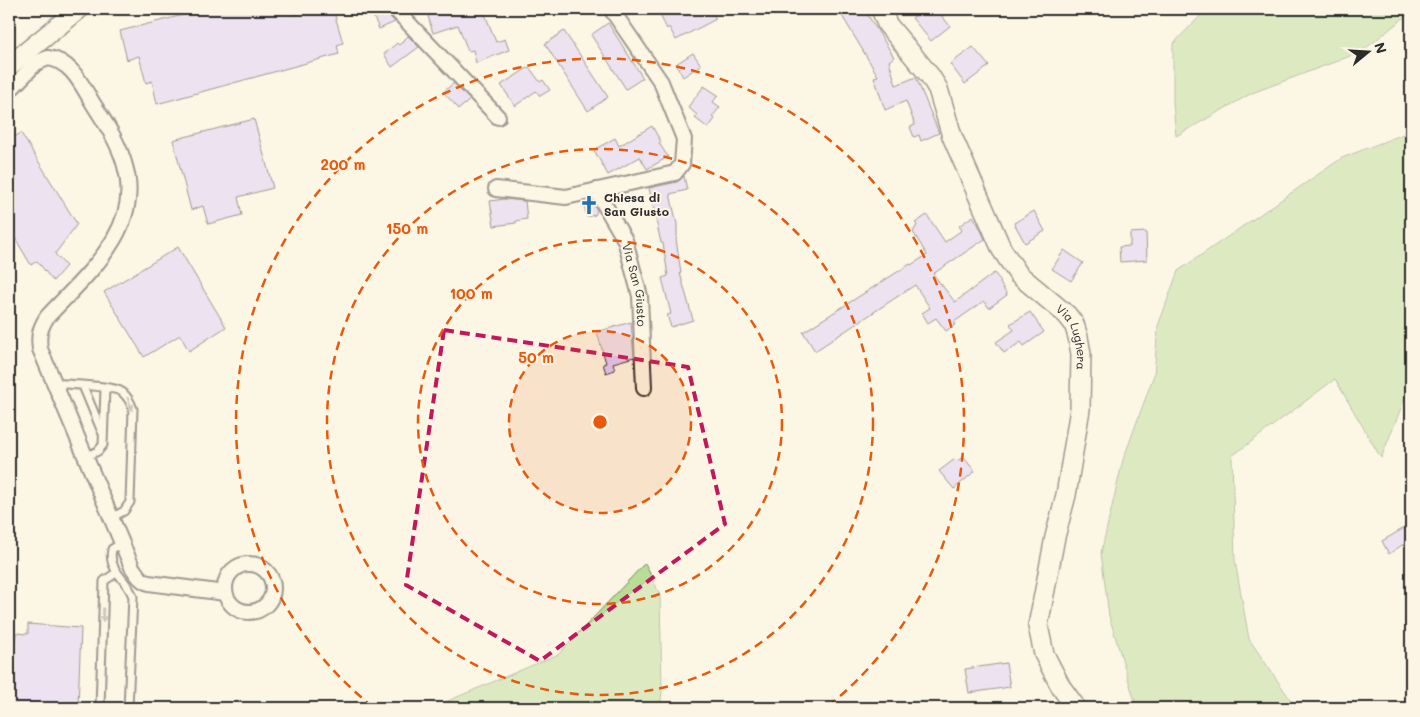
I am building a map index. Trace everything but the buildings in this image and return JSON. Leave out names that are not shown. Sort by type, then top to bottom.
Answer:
[{"type":"street","points":[[9,66],[79,9]]},
{"type":"street","points":[[395,9],[498,117]]},
{"type":"street","points":[[496,189],[566,196],[675,173],[682,164],[684,139],[661,82],[611,9]]},
{"type":"street","name":"Via Lughera","points":[[881,9],[887,24],[930,76],[938,89],[952,136],[1002,250],[1019,275],[1067,315],[1074,324],[1078,337],[1081,354],[1080,408],[1066,495],[1055,537],[1038,626],[1044,654],[1061,687],[1076,708]]},
{"type":"street","points":[[10,88],[36,63],[48,58],[62,61],[81,83],[115,139],[125,165],[129,183],[125,217],[108,251],[47,317],[38,337],[40,349],[132,567],[138,577],[144,582],[226,593]]},
{"type":"street","name":"Via San Giusto","points":[[596,190],[625,240],[640,296],[644,388]]},
{"type":"lane","points":[[54,383],[121,391],[127,396],[133,409],[130,502],[124,512],[112,518]]},
{"type":"lane","points":[[83,386],[103,434]]},
{"type":"lane","points":[[86,457],[101,449],[105,388]]},
{"type":"lane","points":[[122,543],[112,549],[110,555],[116,574],[131,591],[133,597],[128,708]]},
{"type":"lane","points":[[100,708],[104,581],[116,574]]},
{"type":"highlighted area","points":[[444,330],[688,367],[725,524],[540,661],[406,585]]},
{"type":"green space","points":[[1207,9],[1411,9],[1411,12],[1361,52],[1252,93],[1176,136],[1173,103],[1173,44]]},
{"type":"green space","points":[[1411,131],[1411,383],[1381,458],[1335,379],[1232,456],[1235,561],[1249,639],[1296,708],[1137,708],[1109,616],[1101,553],[1123,460],[1154,375],[1158,326],[1178,271],[1342,158]]},
{"type":"green space","points":[[645,563],[660,595],[662,692],[660,708],[441,708],[443,703],[559,654]]},
{"type":"place","name":"Chiesa di San Giusto","points":[[589,205]]}]
